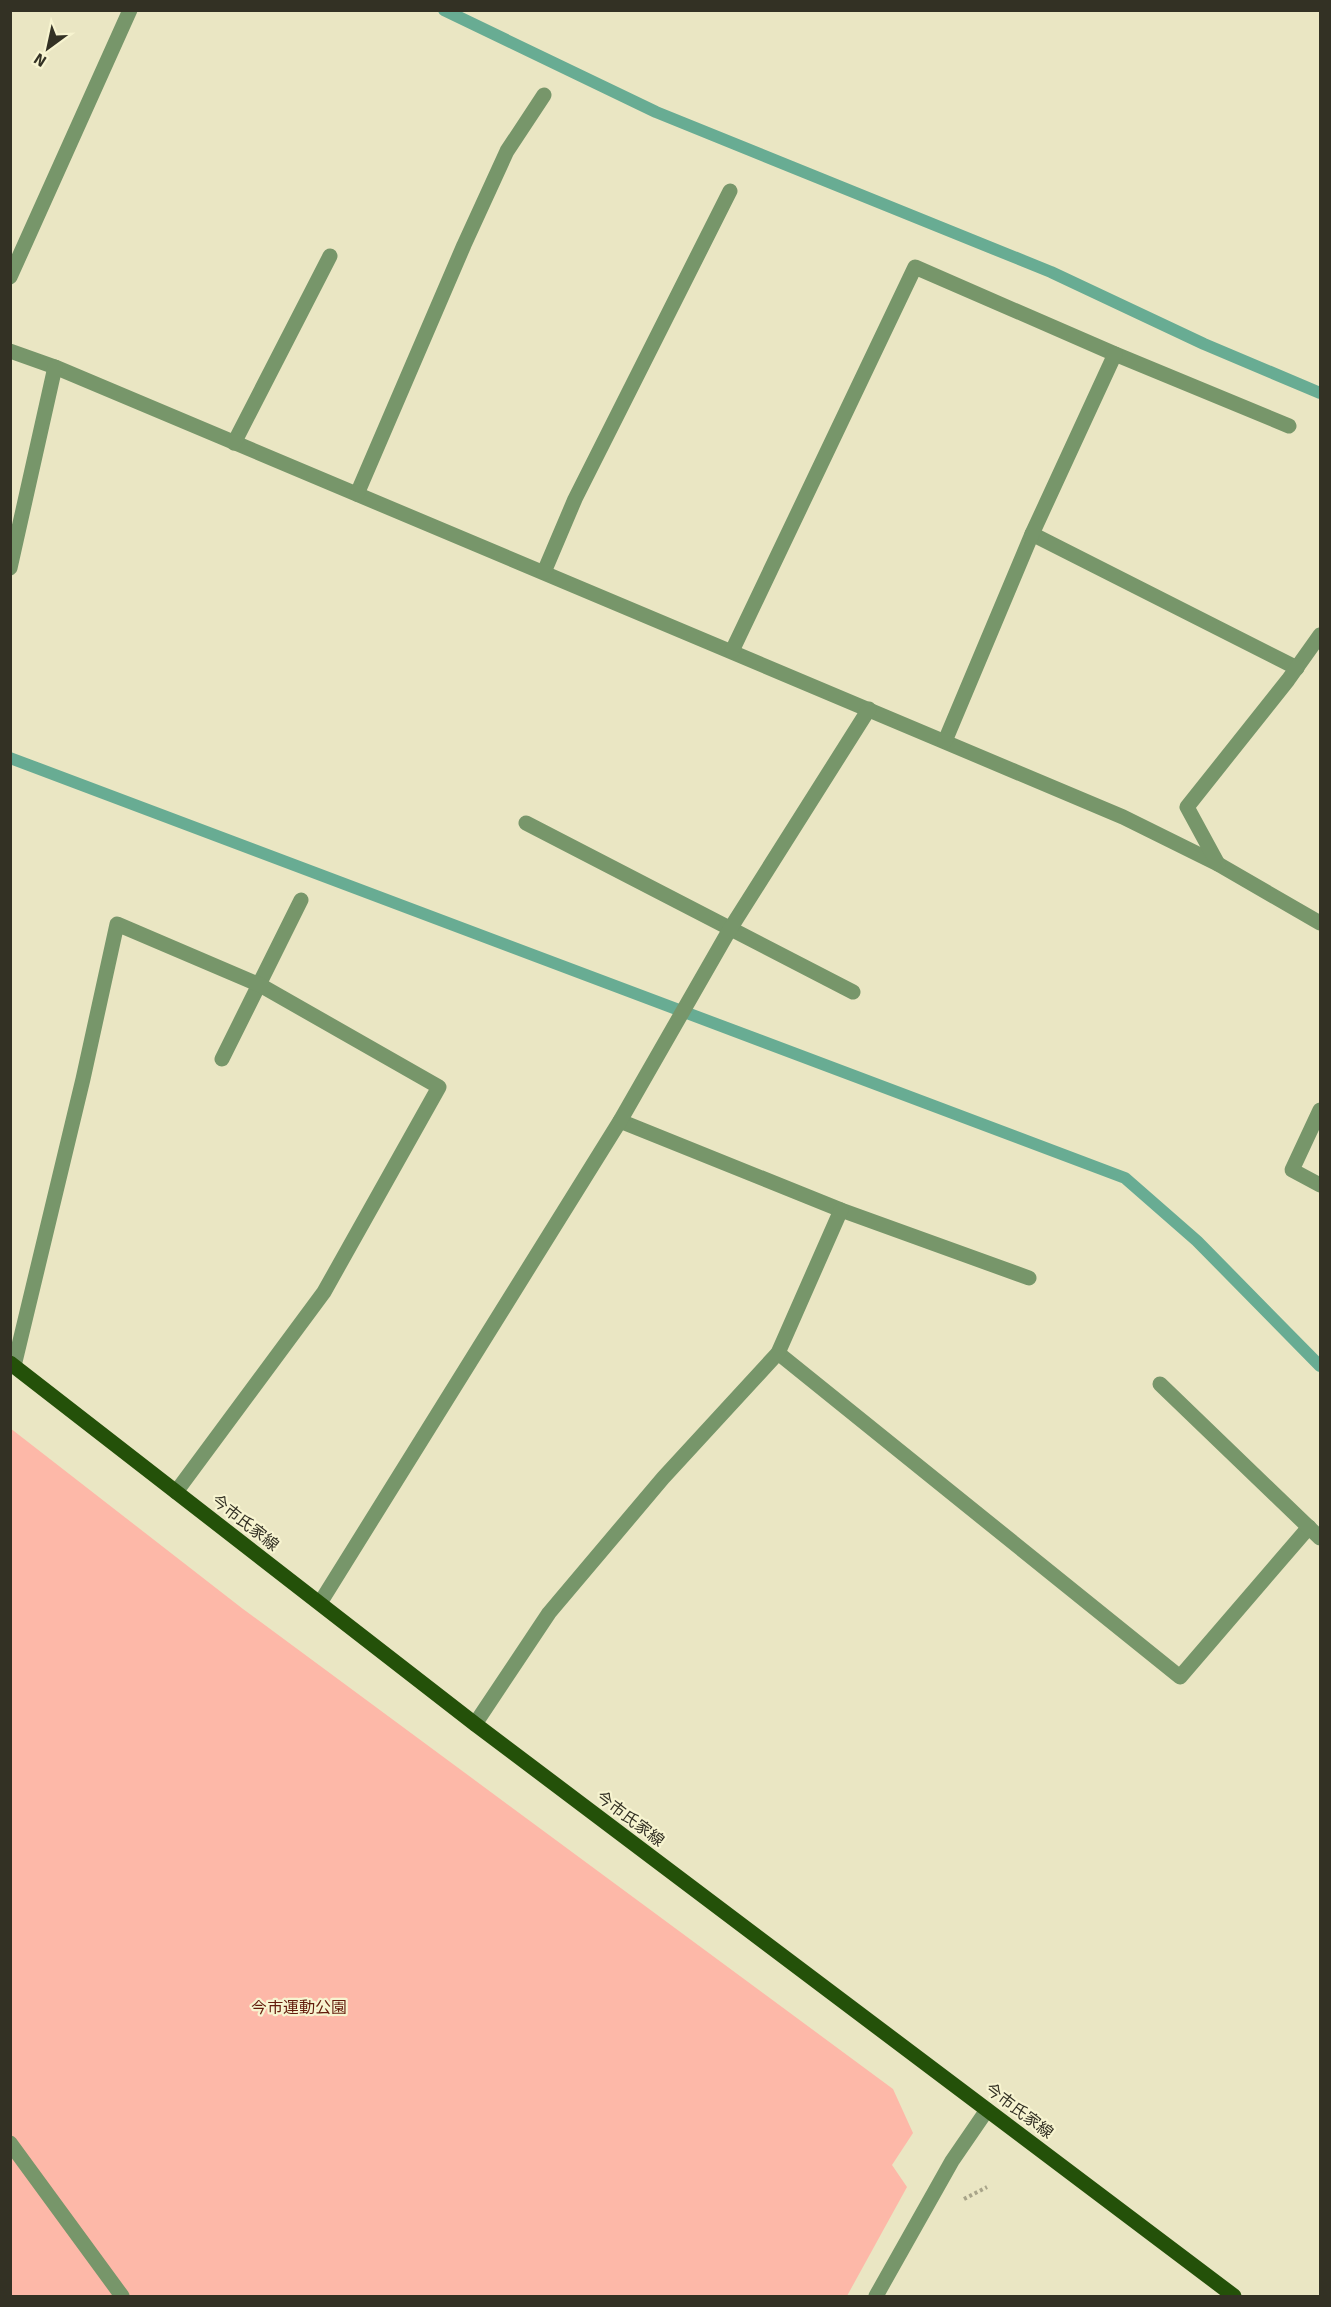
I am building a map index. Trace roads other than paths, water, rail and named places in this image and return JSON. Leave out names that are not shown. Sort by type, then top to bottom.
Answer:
[{"type":"main road","name":"今市氏家線","points":[[12,1364],[476,1725],[1234,2296]]},
{"type":"street","points":[[10,277],[130,10]]},
{"type":"street","points":[[357,494],[464,245],[507,152],[544,95]]},
{"type":"street","points":[[544,572],[575,499],[730,192]]},
{"type":"street","points":[[234,442],[330,256]]},
{"type":"street","points":[[732,651],[915,267],[1115,354],[1289,426]]},
{"type":"street","points":[[10,351],[55,367],[1123,817],[1218,864],[1320,923]]},
{"type":"street","points":[[945,741],[1032,534],[1115,354]]},
{"type":"street","points":[[10,568],[55,367]]},
{"type":"street","points":[[1032,534],[1297,668]]},
{"type":"street","points":[[1218,864],[1187,807],[1297,668],[1320,635]]},
{"type":"street","points":[[320,1603],[620,1121],[730,929],[869,709]]},
{"type":"street","points":[[526,823],[854,992]]},
{"type":"street","points":[[222,1059],[301,900]]},
{"type":"street","points":[[12,1364],[83,1079],[117,924],[260,985],[439,1087],[324,1292],[176,1492]]},
{"type":"street","points":[[1320,1110],[1292,1170],[1320,1185]]},
{"type":"street","points":[[620,1121],[841,1210],[1029,1278]]},
{"type":"street","points":[[476,1725],[549,1613],[663,1478],[778,1353],[841,1210]]},
{"type":"street","points":[[778,1353],[1180,1677],[1309,1527]]},
{"type":"street","points":[[1160,1384],[1320,1539]]},
{"type":"street","points":[[876,2296],[952,2161],[987,2110]]},
{"type":"street","points":[[10,2143],[122,2296]]},
{"type":"waterway","points":[[444,10],[656,112],[1051,272],[1204,344],[1320,393]]},
{"type":"waterway","points":[[10,758],[1125,1178],[1197,1241],[1320,1366]]},
{"type":"park label","name":"今市運動公園","points":[[299,2008]]}]
